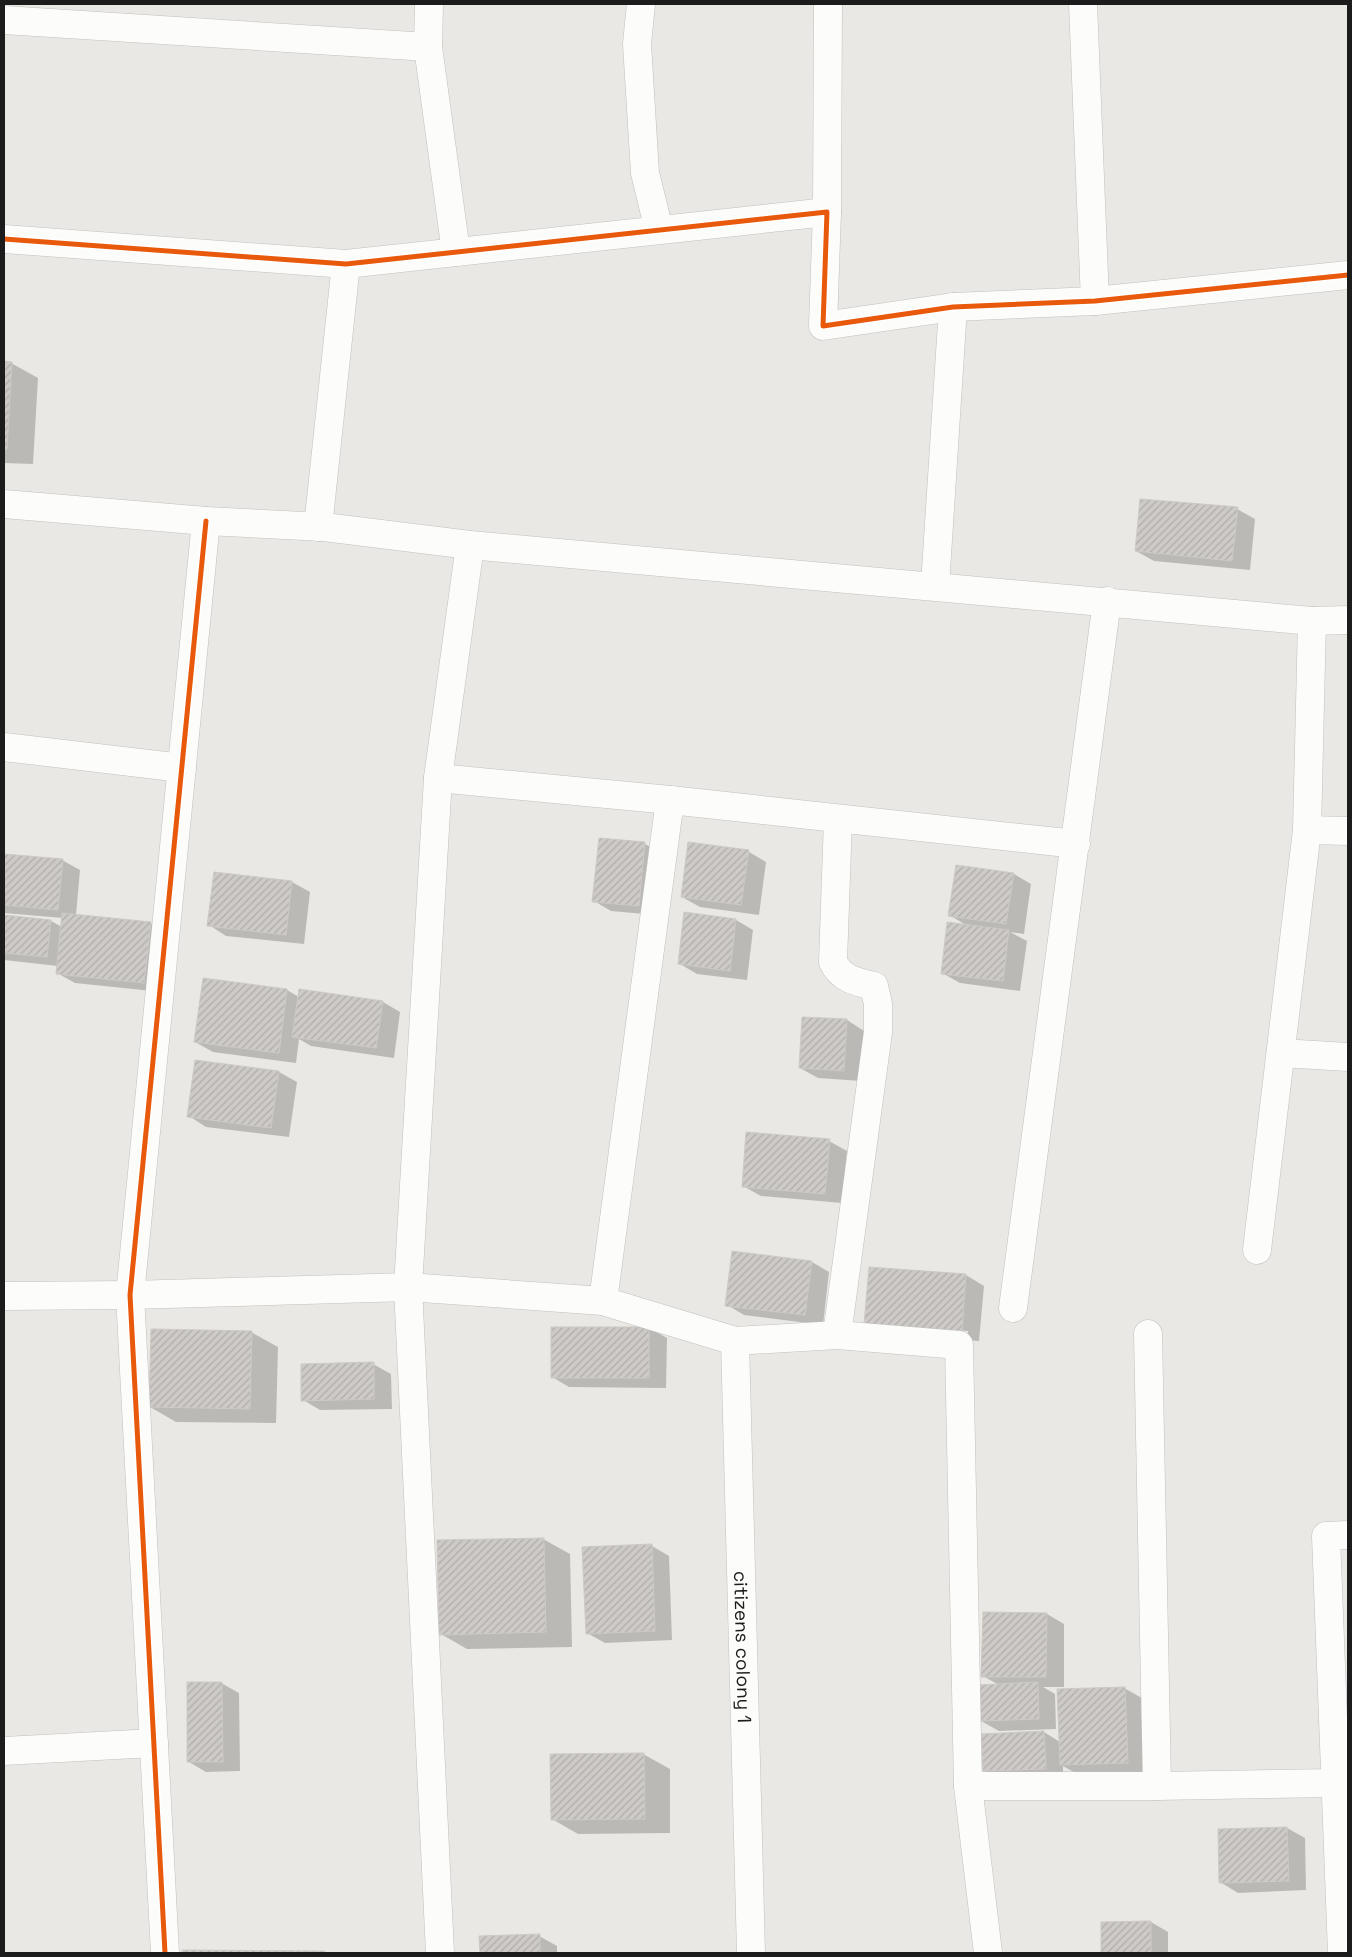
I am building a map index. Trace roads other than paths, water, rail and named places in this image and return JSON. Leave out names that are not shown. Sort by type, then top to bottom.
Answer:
[{"type":"street","points":[[429,4],[428,47],[456,252]]},
{"type":"street","points":[[642,4],[637,44],[645,173],[659,230]]},
{"type":"street","points":[[828,4],[827,212],[823,326],[953,307],[1094,301],[1348,275]]},
{"type":"street","points":[[1083,4],[1094,301]]},
{"type":"street","points":[[4,20],[428,47]]},
{"type":"street","points":[[4,239],[346,264],[827,212]]},
{"type":"street","points":[[318,527],[346,264]]},
{"type":"street","points":[[935,586],[953,307]]},
{"type":"street","points":[[4,504],[206,521],[318,527],[470,545],[1108,601],[1312,621],[1348,620]]},
{"type":"street","points":[[165,1953],[130,1295],[206,521]]},
{"type":"street","points":[[440,1953],[408,1287],[438,778],[470,545]]},
{"type":"street","points":[[1013,1308],[1108,601]]},
{"type":"street","points":[[1257,1250],[1282,1053],[1307,830],[1312,621]]},
{"type":"street","points":[[4,747],[182,768]]},
{"type":"street","points":[[438,778],[670,800],[1076,844]]},
{"type":"street","points":[[603,1301],[670,800]]},
{"type":"street","points":[[837,1335],[878,1023],[878,1004],[874,986],[852,981],[837,971],[833,962],[838,819]]},
{"type":"street","points":[[1307,830],[1348,831]]},
{"type":"street","points":[[1282,1053],[1348,1057]]},
{"type":"street","points":[[4,1296],[130,1295],[408,1287],[603,1301],[735,1341],[837,1335],[959,1345],[968,1786],[988,1953]]},
{"type":"street","points":[[1148,1334],[1157,1786]]},
{"type":"street","name":"citizens colony 1","points":[[735,1341],[751,1953]]},
{"type":"street","points":[[1342,1953],[1326,1536],[1348,1535]]},
{"type":"street","points":[[4,1751],[154,1743]]},
{"type":"street","points":[[968,1786],[1157,1786],[1335,1783]]}]
